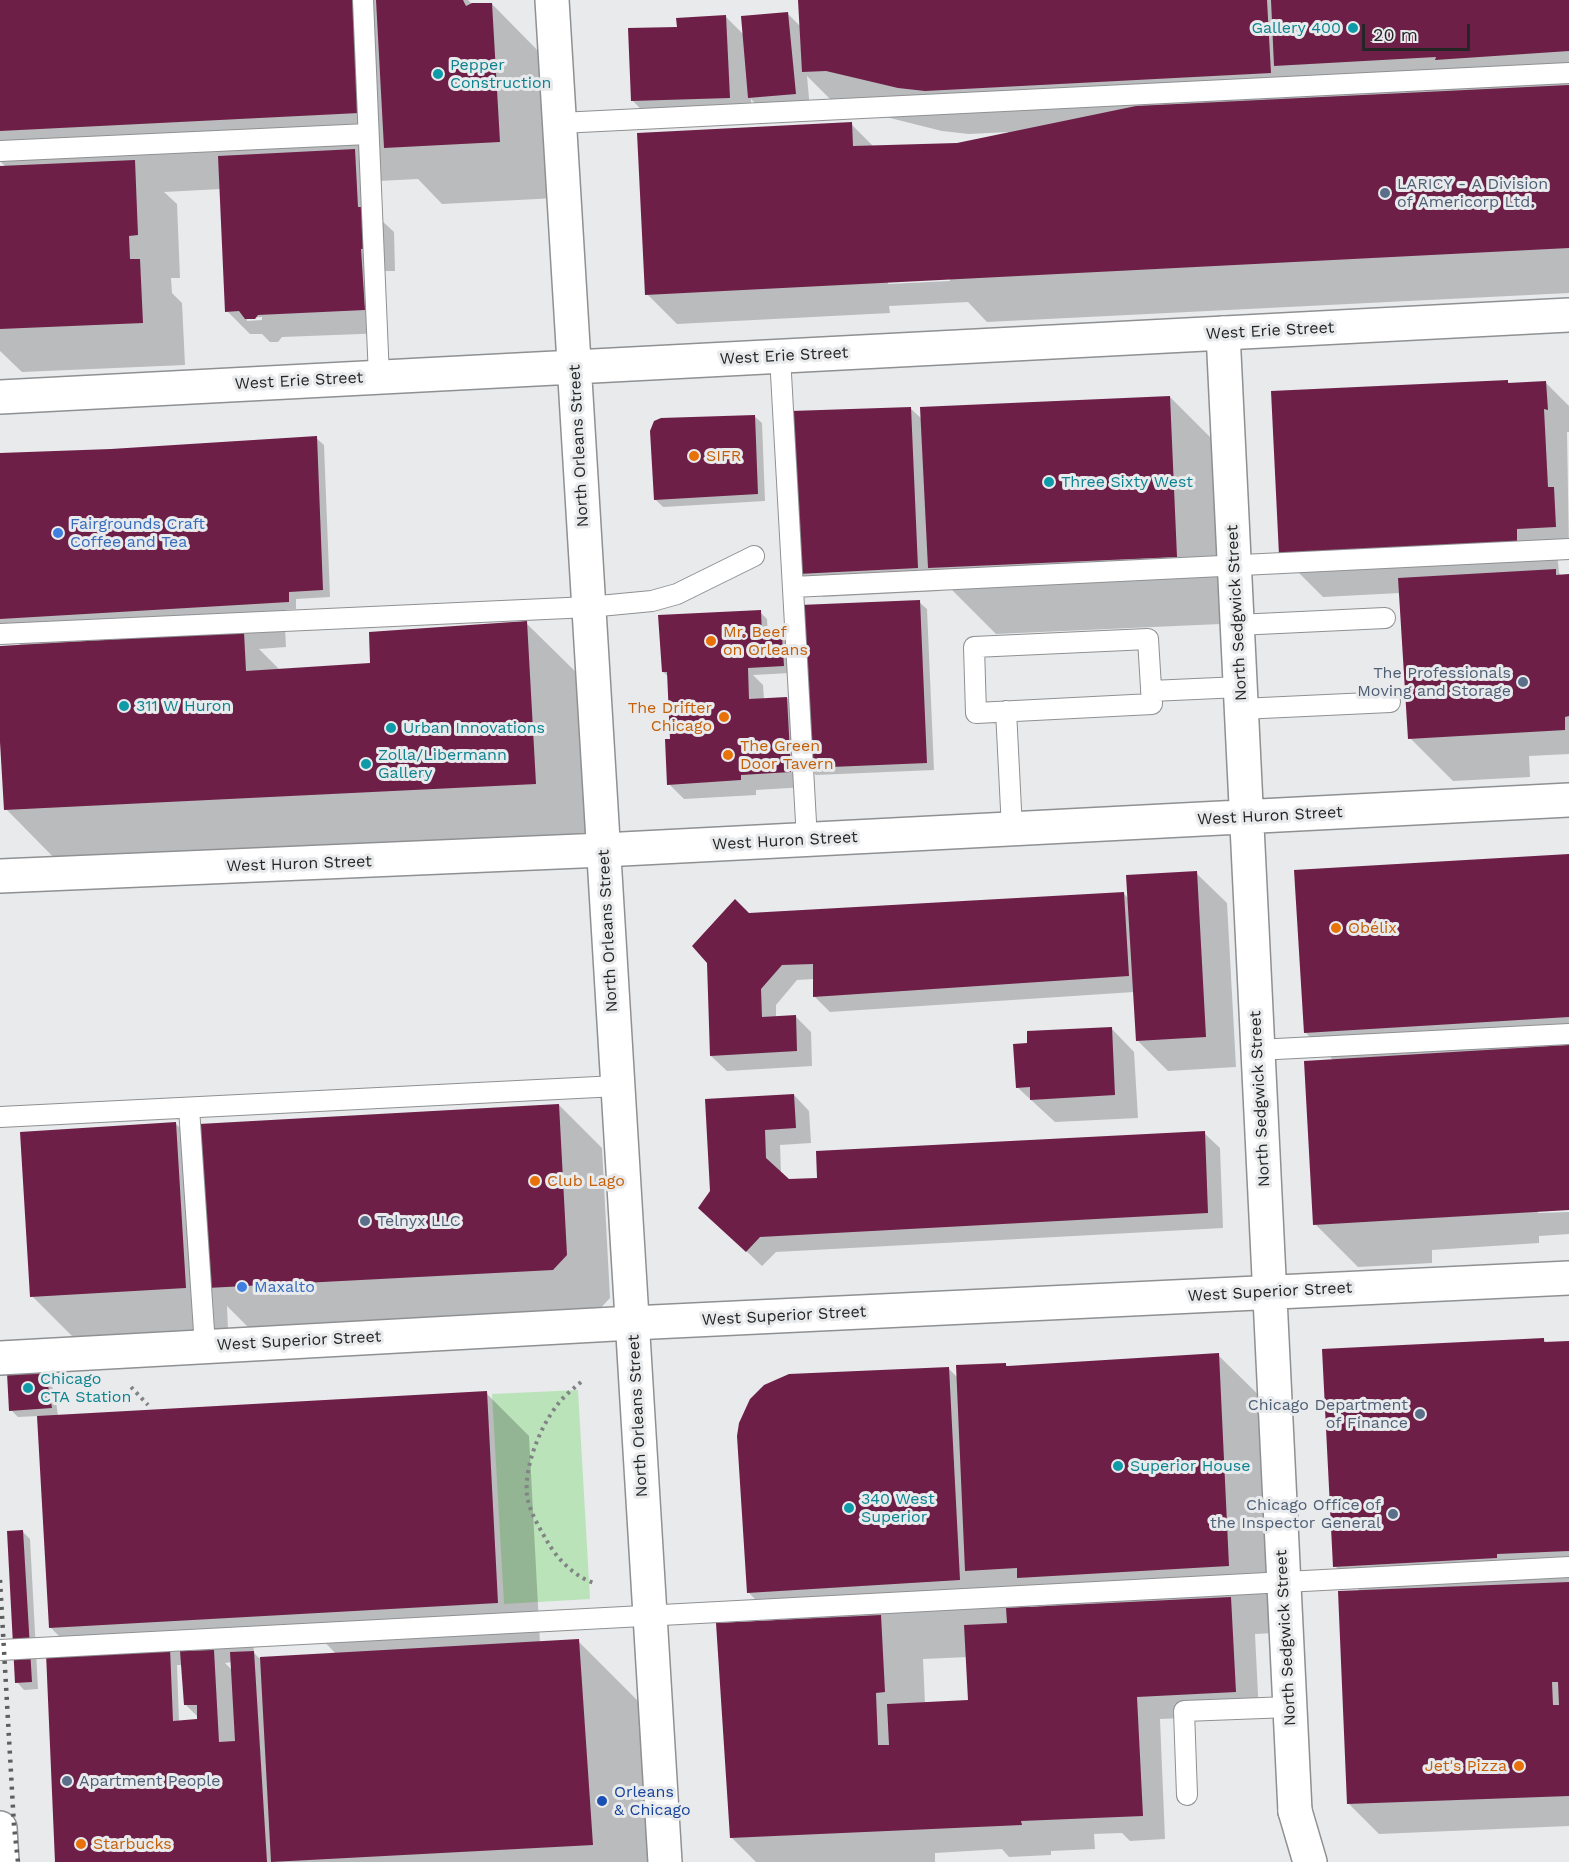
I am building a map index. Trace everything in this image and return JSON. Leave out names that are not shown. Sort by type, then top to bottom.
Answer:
[{"type":"street","name":"North Orleans Street","points":[[552,0],[665,1862]]},
{"type":"street","name":"West Erie Street","points":[[0,397],[1569,315]]},
{"type":"street","name":"North Sedgwick Street","points":[[1223,333],[1289,1707],[1295,1811],[1310,1862]]},
{"type":"street","name":"West Huron Street","points":[[0,876],[603,850],[1569,800]]},
{"type":"street","name":"West Superior Street","points":[[0,1358],[632,1323],[1569,1278]]},
{"type":"street","points":[[0,1828],[2,1862]]},
{"type":"lane","points":[[363,0],[379,377]]},
{"type":"lane","points":[[560,123],[1569,73]]},
{"type":"lane","points":[[0,151],[368,134]]},
{"type":"lane","points":[[780,356],[807,840]]},
{"type":"lane","points":[[793,587],[1569,549]]},
{"type":"lane","points":[[0,634],[589,606],[652,601],[678,594],[754,556]]},
{"type":"lane","points":[[1237,625],[1385,618]]},
{"type":"lane","points":[[1148,639],[1151,691],[1152,704],[976,713],[974,647],[1148,639]]},
{"type":"lane","points":[[1151,691],[1240,698],[1390,702]]},
{"type":"lane","points":[[1006,711],[1012,829]]},
{"type":"lane","points":[[1257,1050],[1569,1034]]},
{"type":"lane","points":[[0,1117],[618,1086]]},
{"type":"lane","points":[[189,1108],[205,1346]]},
{"type":"lane","points":[[0,1650],[1569,1567]]},
{"type":"lane","points":[[1187,1795],[1184,1711],[1289,1707]]},
{"type":"path","points":[[581,1382],[557,1405],[542,1432],[530,1466],[527,1496],[531,1510],[552,1548],[582,1579],[594,1583]]},
{"type":"path","points":[[131,1387],[148,1405]]},
{"type":"green space","points":[[578,1390],[590,1599],[504,1604],[492,1394]]},
{"type":"building","points":[[0,0],[354,0],[359,113],[0,131]]},
{"type":"building","name":"Pepper Construction","points":[[376,0],[463,0],[466,6],[472,3],[492,3],[500,142],[384,148]]},
{"type":"building","points":[[798,0],[1267,0],[1271,73],[925,91],[898,88],[826,71],[802,72]]},
{"type":"building","points":[[1271,0],[1569,0],[1569,51],[1435,60],[1436,57],[1274,66]]},
{"type":"building","points":[[788,12],[796,94],[748,98],[741,16]]},
{"type":"building","points":[[726,15],[730,98],[631,101],[628,28],[677,27],[676,18]]},
{"type":"building","points":[[1569,85],[1569,248],[645,295],[637,133],[852,122],[853,146],[957,143],[1136,106]]},
{"type":"building","points":[[355,149],[358,207],[371,207],[373,248],[361,249],[365,310],[258,315],[255,319],[245,319],[239,311],[225,312],[218,156]]},
{"type":"building","points":[[135,160],[138,235],[129,236],[130,259],[140,259],[143,323],[0,329],[0,166]]},
{"type":"building","points":[[1508,380],[1508,383],[1546,381],[1548,410],[1544,409],[1548,487],[1554,487],[1556,527],[1517,529],[1517,543],[1279,555],[1271,391]]},
{"type":"building","name":"Three Sixty West","points":[[1170,396],[1177,557],[928,568],[920,407]]},
{"type":"building","points":[[911,407],[918,568],[798,574],[791,411]]},
{"type":"building","points":[[755,415],[758,494],[654,500],[650,431],[654,421],[661,418]]},
{"type":"building","points":[[317,436],[323,590],[289,592],[289,602],[0,619],[0,453],[111,449]]},
{"type":"building","points":[[1556,569],[1556,575],[1569,574],[1569,716],[1565,717],[1565,730],[1408,739],[1398,578]]},
{"type":"building","points":[[920,600],[927,763],[807,768],[800,605]]},
{"type":"building","points":[[761,610],[762,637],[782,636],[784,666],[748,668],[749,699],[787,697],[791,772],[741,775],[741,780],[667,785],[665,739],[670,739],[667,672],[662,672],[658,615]]},
{"type":"building","points":[[527,621],[536,784],[4,810],[0,742],[0,646],[244,632],[246,671],[370,663],[369,632]]},
{"type":"building","points":[[1569,854],[1569,1017],[1304,1033],[1294,870]]},
{"type":"building","points":[[1197,871],[1206,1037],[1136,1041],[1126,875]]},
{"type":"building","points":[[1124,892],[1129,976],[813,997],[813,964],[782,965],[761,989],[762,1017],[796,1015],[797,1051],[710,1056],[707,963],[692,946],[735,899],[749,913]]},
{"type":"building","points":[[1112,1027],[1115,1095],[1030,1100],[1030,1087],[1016,1088],[1013,1044],[1027,1043],[1027,1031]]},
{"type":"building","points":[[1569,1045],[1569,1210],[1313,1225],[1304,1061]]},
{"type":"building","points":[[794,1094],[796,1128],[765,1130],[766,1158],[789,1179],[817,1178],[816,1151],[1205,1131],[1208,1213],[760,1237],[746,1252],[698,1208],[710,1191],[705,1099]]},
{"type":"building","points":[[559,1104],[567,1255],[553,1270],[207,1288],[199,1124]]},
{"type":"building","points":[[176,1122],[186,1288],[30,1297],[20,1132]]},
{"type":"building","points":[[1544,1338],[1544,1342],[1569,1341],[1569,1551],[1497,1554],[1497,1558],[1333,1567],[1322,1349]]},
{"type":"building","name":"Superior House","points":[[1219,1353],[1229,1566],[1017,1578],[1017,1568],[965,1571],[956,1365],[1006,1363],[1008,1366]]},
{"type":"building","name":"Chicago CTA Station","points":[[39,1362],[48,1385],[52,1408],[9,1411],[7,1373]]},
{"type":"building","name":"340 West Superior","points":[[949,1367],[960,1580],[747,1593],[737,1436],[739,1423],[750,1399],[764,1385],[789,1374]]},
{"type":"building","points":[[487,1391],[498,1603],[49,1628],[37,1416]]},
{"type":"building","points":[[23,1530],[32,1682],[15,1683],[7,1531]]},
{"type":"building","points":[[1569,1582],[1569,1796],[1347,1804],[1338,1591]],"holes":[[[1552,1682],[1558,1682],[1559,1705],[1553,1705]]]},
{"type":"building","points":[[1231,1597],[1236,1692],[1137,1697],[1143,1816],[1021,1821],[1022,1825],[730,1838],[716,1623],[881,1615],[885,1692],[876,1693],[878,1745],[889,1745],[887,1704],[968,1700],[964,1625],[1007,1623],[1006,1608]]},
{"type":"building","points":[[579,1639],[593,1845],[271,1862],[260,1657]]},
{"type":"building","points":[[170,1648],[173,1721],[197,1719],[197,1705],[184,1705],[180,1651],[214,1650],[219,1742],[235,1741],[230,1652],[254,1651],[267,1862],[55,1862],[46,1653]]},
{"type":"railway","points":[[0,1580],[18,1862]]},
{"type":"place","name":"Gallery 400","points":[[1353,28]]},
{"type":"place","name":"Pepper Construction","points":[[438,74]]},
{"type":"place","name":"LARICY - A Division of Americorp Ltd.","points":[[1385,193]]},
{"type":"place","name":"SIFR","points":[[694,456]]},
{"type":"place","name":"Three Sixty West","points":[[1049,482]]},
{"type":"place","name":"Fairgrounds Craft Coffee and Tea","points":[[58,533]]},
{"type":"place","name":"Mr. Beef on Orleans","points":[[711,641]]},
{"type":"place","name":"The Professionals Moving and Storage","points":[[1523,682]]},
{"type":"place","name":"311 W Huron","points":[[124,706]]},
{"type":"place","name":"The Drifter Chicago","points":[[724,717]]},
{"type":"place","name":"Urban Innovations","points":[[391,728]]},
{"type":"place","name":"The Green Door Tavern","points":[[728,755]]},
{"type":"place","name":"Zolla/Libermann Gallery","points":[[366,764]]},
{"type":"place","name":"Obélix","points":[[1336,928]]},
{"type":"place","name":"Club Lago","points":[[535,1181]]},
{"type":"place","name":"Telnyx LLC","points":[[365,1221]]},
{"type":"place","name":"Maxalto","points":[[242,1287]]},
{"type":"place","name":"Chicago CTA Station","points":[[28,1388]]},
{"type":"place","name":"Chicago Department of Finance","points":[[1420,1414]]},
{"type":"place","name":"Superior House","points":[[1118,1466]]},
{"type":"place","name":"340 West Superior","points":[[849,1508]]},
{"type":"place","name":"Chicago Office of the Inspector General","points":[[1393,1514]]},
{"type":"place","name":"Jet's Pizza","points":[[1519,1766]]},
{"type":"place","name":"Apartment People","points":[[67,1781]]},
{"type":"place","name":"Orleans & Chicago","points":[[602,1801]]},
{"type":"place","name":"Starbucks","points":[[81,1844]]}]
